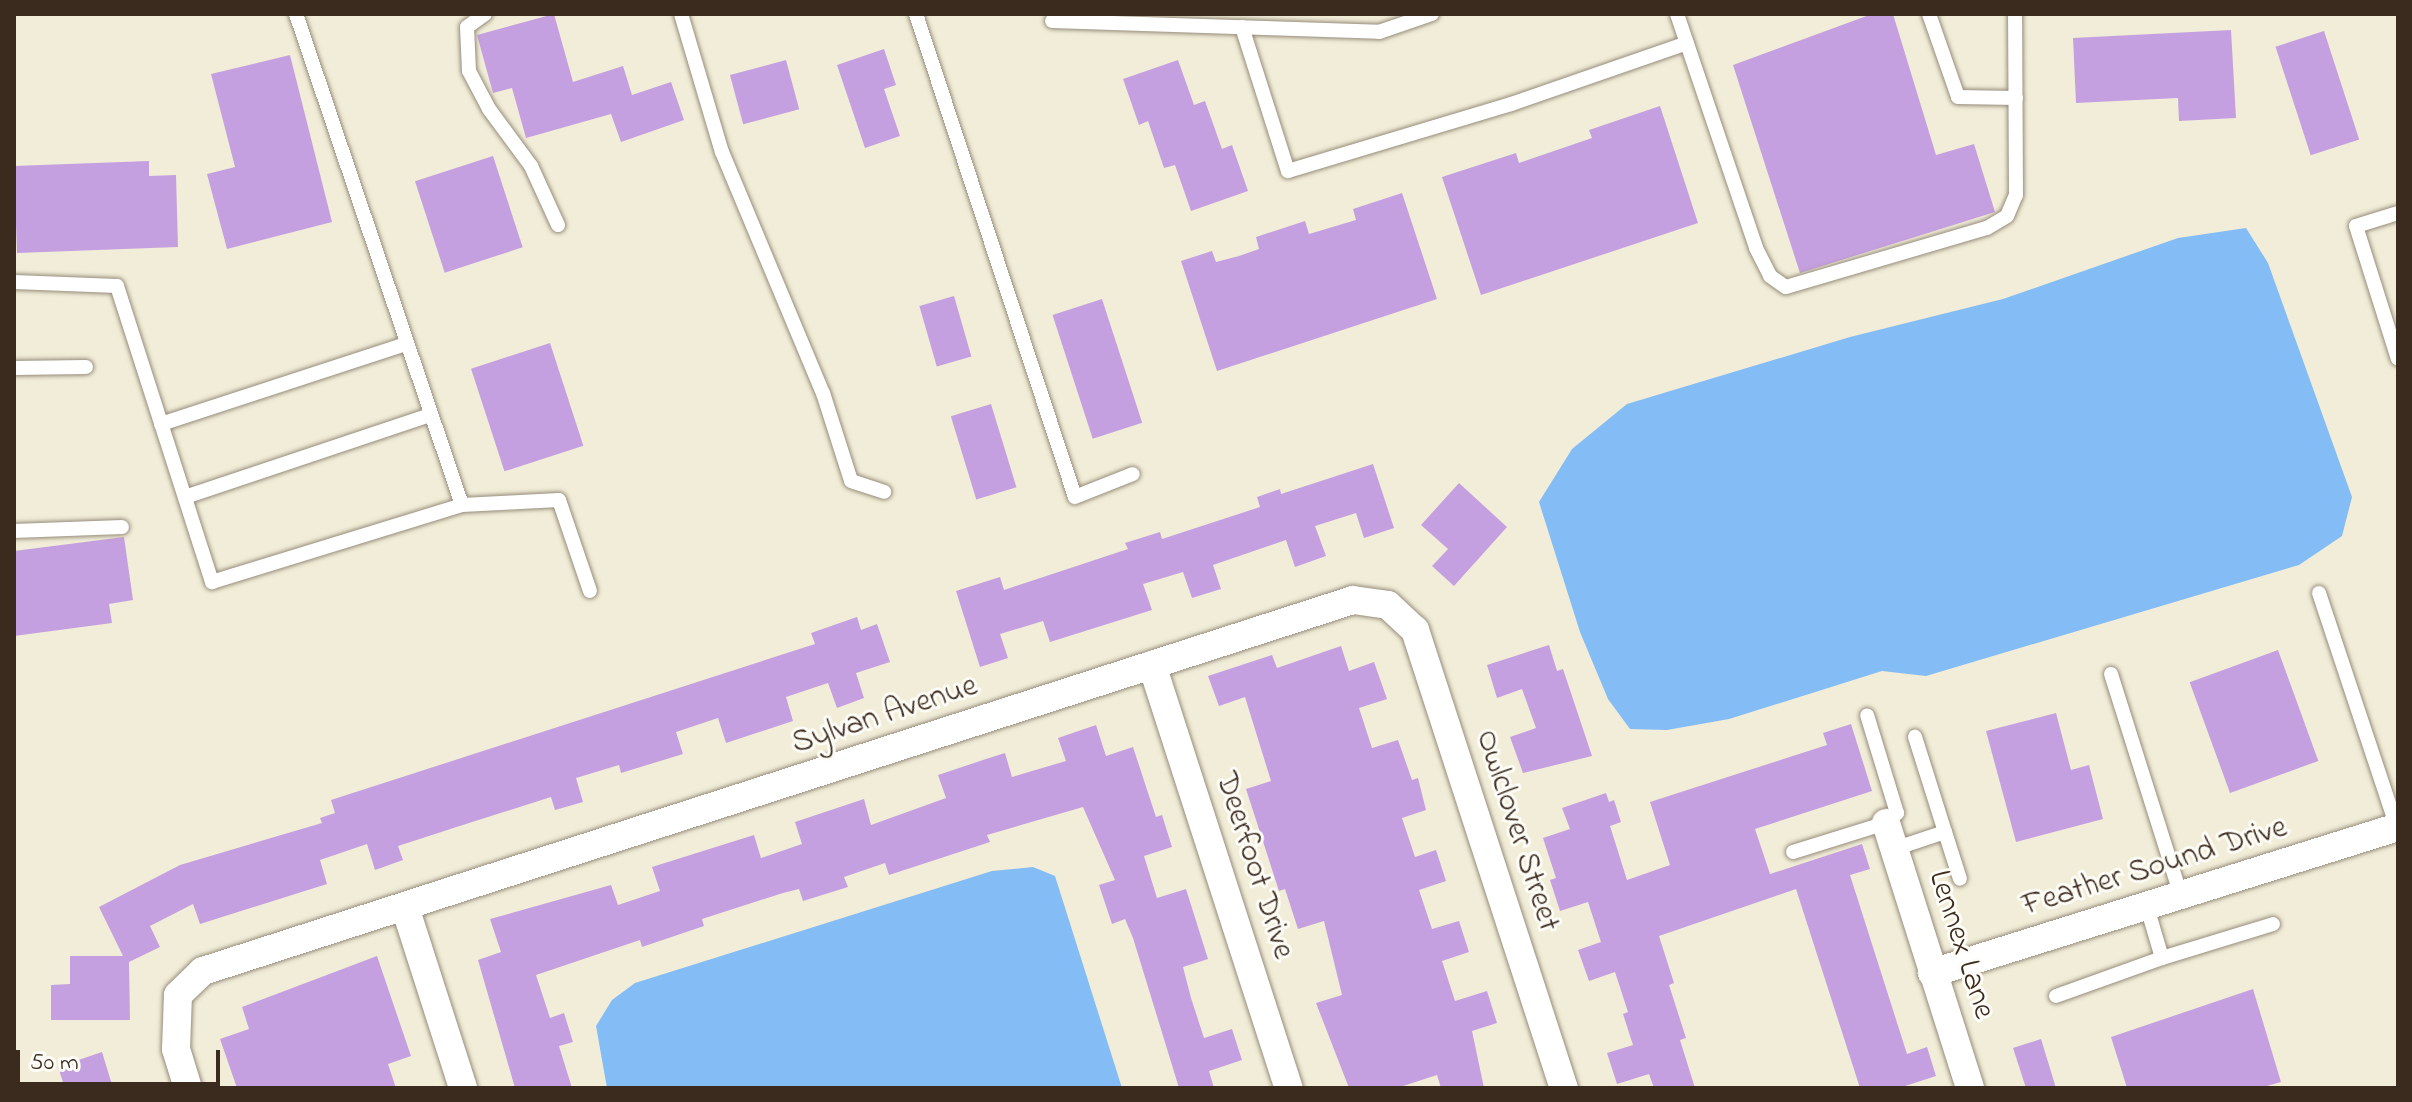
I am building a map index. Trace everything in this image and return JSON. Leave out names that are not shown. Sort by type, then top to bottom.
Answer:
[{"type":"street","name":"Sylvan Avenue","points":[[188,1088],[176,1049],[178,995],[203,971],[1353,600],[1388,605]]},
{"type":"street","name":"Owlclover Street","points":[[1388,605],[1415,630],[1564,1088]]},
{"type":"street","name":"Deerfoot Drive","points":[[1152,665],[1289,1088]]},
{"type":"street","name":"Feather Sound Drive","points":[[1932,973],[2397,827]]},
{"type":"street","name":"Lennex Lane","points":[[1890,836],[1970,1088]]},
{"type":"street","points":[[405,907],[463,1088]]},
{"type":"lane","points":[[296,14],[462,505]]},
{"type":"lane","points":[[485,14],[467,27],[469,71],[489,109],[531,166],[558,225]]},
{"type":"lane","points":[[681,14],[722,152],[823,393],[851,481],[884,492]]},
{"type":"lane","points":[[916,14],[1075,497],[1133,474]]},
{"type":"lane","points":[[1052,21],[1120,19],[1379,32],[1432,14]]},
{"type":"lane","points":[[1677,14],[1756,248],[1770,276],[1786,287],[1987,228],[2007,216],[2016,195],[2015,14]]},
{"type":"lane","points":[[1929,14],[1958,97],[2016,98]]},
{"type":"lane","points":[[1242,27],[1288,171],[1511,104],[1687,43]]},
{"type":"lane","points":[[2398,213],[2356,226],[2398,359]]},
{"type":"lane","points":[[14,282],[117,286],[212,582],[462,505],[559,500],[590,591]]},
{"type":"lane","points":[[161,424],[406,344]]},
{"type":"lane","points":[[14,368],[86,367]]},
{"type":"lane","points":[[185,497],[430,415]]},
{"type":"lane","points":[[14,531],[122,527]]},
{"type":"lane","points":[[2319,593],[2397,827]]},
{"type":"lane","points":[[2111,674],[2181,896]]},
{"type":"lane","points":[[1867,715],[1897,813],[1890,836]]},
{"type":"lane","points":[[1915,737],[1960,879]]},
{"type":"lane","points":[[1793,852],[1890,836],[1945,832]]},
{"type":"lane","points":[[2147,907],[2162,958]]},
{"type":"lane","points":[[2056,996],[2162,958],[2273,924]]},
{"type":"water","points":[[2246,228],[2268,263],[2352,497],[2342,536],[2299,565],[1926,676],[1882,671],[1729,719],[1667,730],[1630,729],[1608,699],[1580,632],[1539,502],[1572,449],[1627,404],[1850,337],[2003,299],[2178,238]]},
{"type":"water","points":[[1033,867],[1055,876],[1122,1088],[607,1088],[596,1026],[612,1000],[635,983],[992,871]]},
{"type":"building","points":[[554,14],[573,82],[623,66],[632,95],[671,82],[684,120],[621,142],[611,114],[526,138],[512,88],[493,93],[477,35]]},
{"type":"building","points":[[1872,14],[1893,14],[1936,155],[1974,144],[1995,212],[1800,273],[1733,65]]},
{"type":"building","points":[[2231,30],[2236,118],[2179,121],[2178,98],[2076,103],[2073,38]]},
{"type":"building","points":[[2324,31],[2359,139],[2311,155],[2275,47]]},
{"type":"building","points":[[884,49],[896,85],[884,89],[900,136],[865,148],[837,65]]},
{"type":"building","points":[[290,55],[332,222],[227,249],[207,174],[235,167],[211,74]]},
{"type":"building","points":[[786,60],[799,109],[743,124],[730,75]]},
{"type":"building","points":[[1178,60],[1194,105],[1205,101],[1222,149],[1232,145],[1248,191],[1191,211],[1175,165],[1164,168],[1148,121],[1139,125],[1123,79]]},
{"type":"building","points":[[1660,106],[1698,223],[1481,295],[1442,177],[1516,153],[1519,163],[1592,138],[1589,130]]},
{"type":"building","points":[[493,156],[523,247],[445,273],[415,181]]},
{"type":"building","points":[[149,161],[149,176],[176,175],[178,247],[17,253],[14,166]]},
{"type":"building","points":[[1402,193],[1437,299],[1217,371],[1181,261],[1212,251],[1216,262],[1239,256],[1259,249],[1256,237],[1305,221],[1309,234],[1356,220],[1353,209]]},
{"type":"building","points":[[954,296],[971,357],[937,366],[919,306]]},
{"type":"building","points":[[1102,299],[1142,423],[1093,439],[1053,315]]},
{"type":"building","points":[[550,343],[583,446],[504,471],[471,369]]},
{"type":"building","points":[[991,404],[1016,487],[976,499],[951,416]]},
{"type":"building","points":[[1373,464],[1394,528],[1364,538],[1356,513],[1315,526],[1326,556],[1295,567],[1286,540],[1213,565],[1221,589],[1192,598],[1183,572],[1143,584],[1152,610],[1050,642],[1043,621],[1000,634],[1008,658],[980,667],[956,591],[1000,577],[1004,590],[1128,549],[1125,543],[1160,532],[1162,539],[1260,507],[1257,497],[1280,489],[1281,494]]},
{"type":"building","points":[[1459,483],[1507,527],[1454,586],[1432,566],[1448,549],[1421,525]]},
{"type":"building","points":[[124,537],[133,600],[109,604],[112,623],[14,636],[14,551]]},
{"type":"building","points":[[857,617],[861,630],[877,624],[890,662],[856,673],[864,698],[837,708],[828,683],[786,697],[793,721],[726,743],[718,718],[676,732],[683,754],[621,773],[619,765],[576,778],[583,802],[555,810],[551,797],[398,846],[403,860],[375,870],[367,844],[320,860],[327,884],[200,924],[193,904],[150,926],[160,947],[129,962],[130,1020],[51,1020],[51,985],[70,984],[70,956],[123,956],[99,907],[180,865],[322,823],[320,818],[335,813],[331,800],[815,644],[811,633]]},
{"type":"building","points":[[1549,645],[1557,671],[1563,669],[1592,756],[1523,773],[1510,737],[1536,728],[1522,689],[1497,698],[1487,665]]},
{"type":"building","points":[[1341,646],[1349,671],[1374,662],[1387,699],[1359,708],[1372,748],[1398,740],[1412,780],[1418,778],[1426,810],[1402,818],[1415,857],[1436,850],[1446,881],[1419,890],[1432,929],[1459,921],[1469,952],[1442,961],[1455,1001],[1487,991],[1497,1023],[1472,1031],[1484,1088],[1441,1088],[1437,1075],[1397,1088],[1349,1088],[1316,1003],[1342,995],[1324,921],[1298,929],[1285,889],[1279,891],[1246,789],[1271,781],[1245,697],[1219,706],[1208,676],[1272,655],[1277,668]]},
{"type":"building","points":[[2278,650],[2318,761],[2230,793],[2190,682]]},
{"type":"building","points":[[2056,713],[2071,770],[2089,765],[2103,819],[2016,842],[1986,731]]},
{"type":"building","points":[[1851,724],[1872,791],[1755,829],[1770,874],[1862,844],[1870,869],[1850,875],[1907,1054],[1927,1047],[1936,1076],[1899,1088],[1860,1088],[1796,889],[1659,936],[1674,983],[1669,985],[1686,1038],[1680,1040],[1695,1088],[1654,1088],[1649,1074],[1617,1084],[1607,1053],[1633,1045],[1623,1014],[1628,1012],[1615,972],[1589,981],[1578,950],[1601,942],[1588,902],[1560,911],[1550,880],[1556,878],[1543,838],[1570,829],[1562,808],[1606,793],[1609,802],[1614,800],[1621,822],[1610,826],[1627,880],[1670,865],[1650,802],[1827,745],[1823,733]]},
{"type":"building","points":[[1096,725],[1106,756],[1133,747],[1156,817],[1162,815],[1172,847],[1144,856],[1157,898],[1186,889],[1208,959],[1183,967],[1204,1038],[1232,1029],[1242,1060],[1209,1071],[1214,1088],[1179,1088],[1133,938],[1125,919],[1112,924],[1099,885],[1115,880],[1083,807],[987,835],[990,842],[889,875],[885,863],[844,877],[848,887],[803,901],[799,889],[783,893],[702,919],[704,926],[642,947],[640,940],[536,975],[550,1018],[564,1013],[573,1042],[559,1046],[572,1088],[515,1088],[478,960],[501,952],[490,919],[611,885],[618,905],[660,891],[652,867],[754,835],[761,858],[802,844],[795,822],[864,799],[871,825],[946,798],[938,775],[986,759],[1005,753],[1012,777],[1066,761],[1058,738]]},
{"type":"building","points":[[377,956],[411,1056],[388,1064],[396,1088],[237,1088],[220,1039],[249,1029],[242,1007]]},
{"type":"building","points":[[2253,989],[2281,1082],[2260,1088],[2127,1088],[2111,1037]]},
{"type":"building","points":[[2041,1039],[2056,1088],[2026,1088],[2013,1048]]},
{"type":"building","points":[[102,1052],[113,1088],[65,1088],[58,1067]]}]
